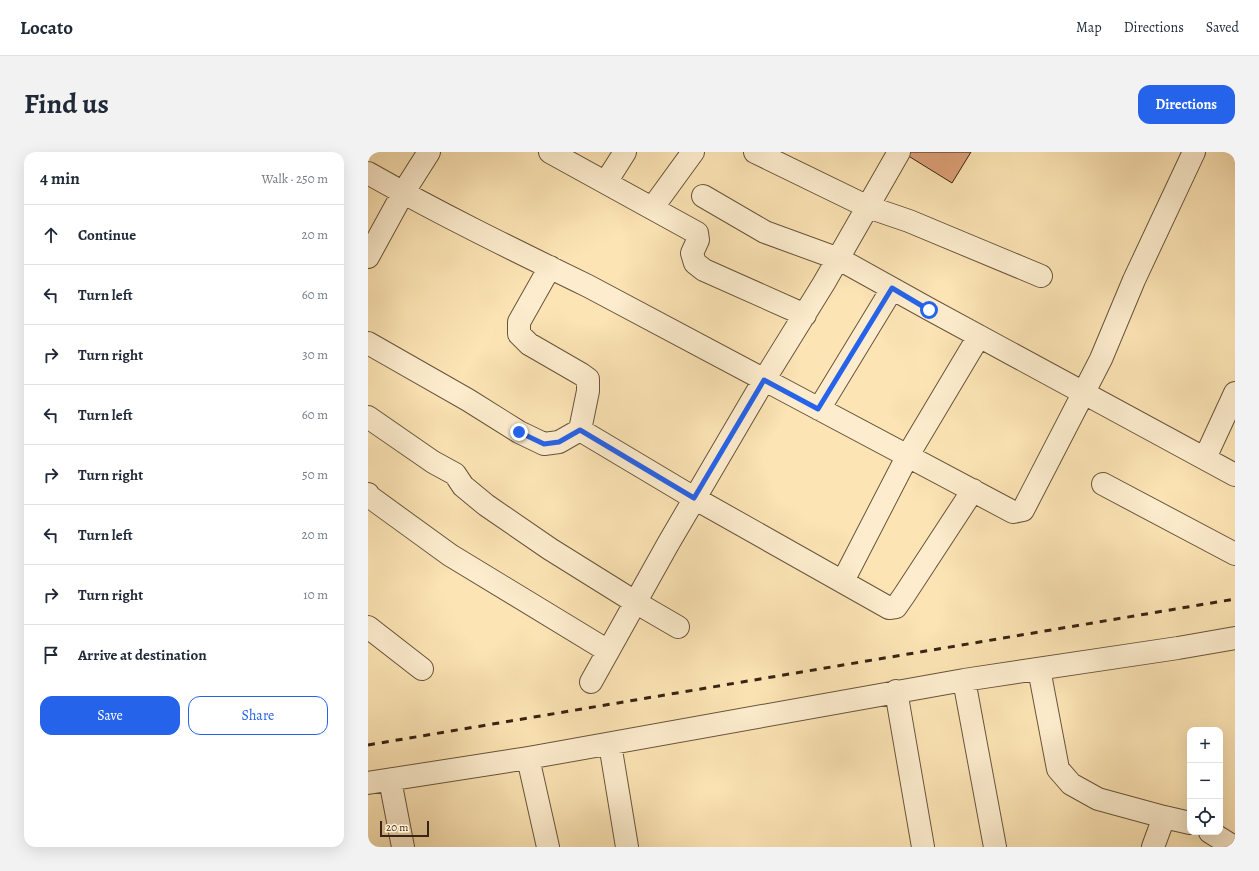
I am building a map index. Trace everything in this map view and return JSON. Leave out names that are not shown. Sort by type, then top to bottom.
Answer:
[{"type":"street","points":[[368,257],[403,193],[429,152]]},
{"type":"street","points":[[550,152],[697,233],[698,240],[692,253],[695,263],[704,270],[804,315]]},
{"type":"street","points":[[606,182],[625,152]]},
{"type":"street","points":[[653,208],[693,152]]},
{"type":"street","points":[[755,152],[868,208],[909,221],[1041,276]]},
{"type":"street","points":[[591,682],[694,498],[764,380],[839,259],[899,152]]},
{"type":"street","points":[[368,173],[403,193],[588,286],[1013,512],[1023,510],[1101,359],[1134,280],[1194,152]]},
{"type":"street","points":[[703,196],[765,232],[839,259],[1235,475]]},
{"type":"street","points":[[368,343],[468,400],[519,432],[544,444],[559,442],[580,430],[588,391],[588,379],[529,344],[519,334],[519,322],[550,267]]},
{"type":"street","points":[[818,409],[892,288]]},
{"type":"street","points":[[843,581],[908,455],[979,336]]},
{"type":"street","points":[[1205,458],[1235,393]]},
{"type":"street","points":[[368,417],[433,462],[455,474],[463,486],[486,505],[550,549],[635,602],[678,626]]},
{"type":"street","points":[[580,430],[694,498],[889,608],[896,607],[973,490]]},
{"type":"street","points":[[1103,484],[1235,554]]},
{"type":"street","points":[[368,494],[370,497],[450,555],[608,651]]},
{"type":"street","points":[[368,627],[422,669]]},
{"type":"street","points":[[368,783],[610,744],[701,726],[964,680],[1235,638]]},
{"type":"street","points":[[1039,669],[1058,769],[1071,784],[1098,799],[1187,822]]},
{"type":"street","points":[[964,680],[995,847]]},
{"type":"street","points":[[896,692],[923,847]]},
{"type":"street","points":[[610,744],[627,847]]},
{"type":"street","points":[[528,758],[548,847]]},
{"type":"street","points":[[390,780],[403,847]]},
{"type":"street","points":[[1154,847],[1164,817]]},
{"type":"street","points":[[1215,835],[1234,847]]},
{"type":"building","points":[[902,152],[971,152],[952,183]]},
{"type":"railway","points":[[368,745],[1235,599]]},
{"type":"route","points":[[519,432],[544,444],[559,442],[580,430],[694,498],[764,380],[818,409],[892,288],[929,310]]}]
